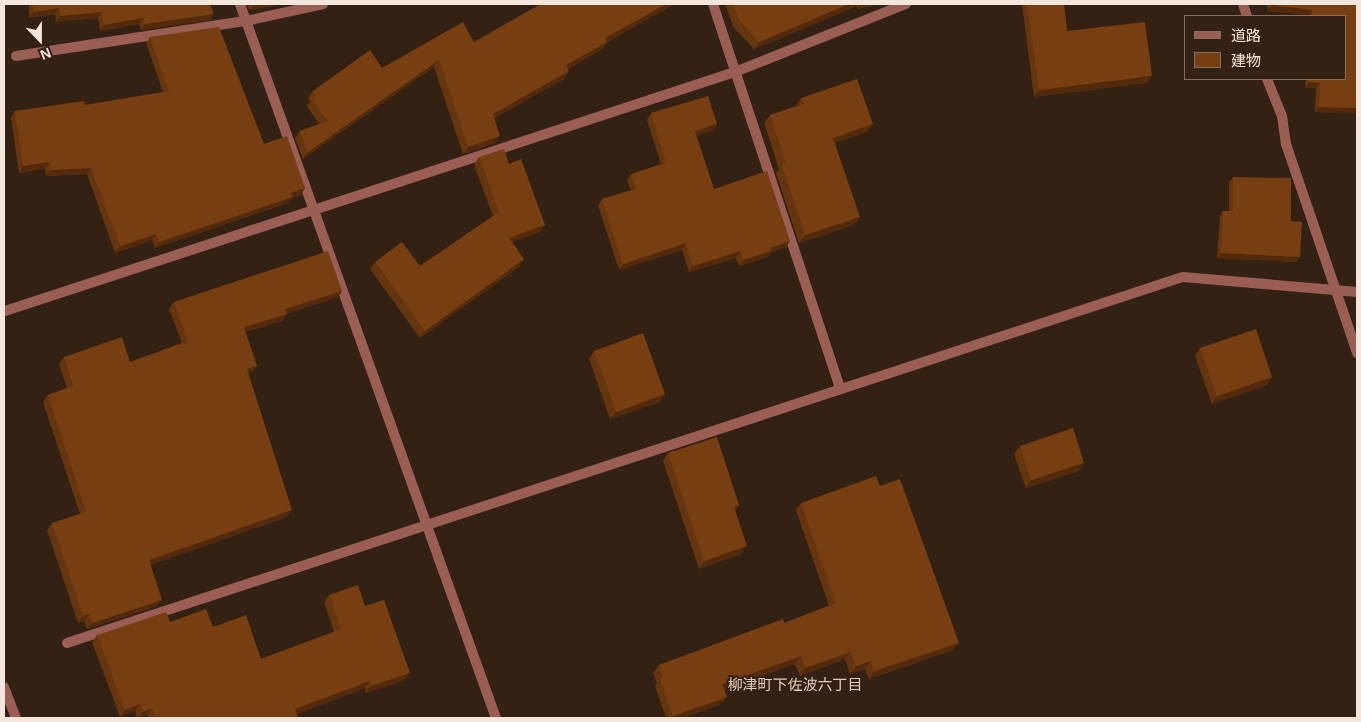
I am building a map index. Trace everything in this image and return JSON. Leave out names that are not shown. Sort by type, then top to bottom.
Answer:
[{"type":"street","points":[[240,4],[496,718]]},
{"type":"street","points":[[16,56],[246,20],[323,4]]},
{"type":"street","points":[[713,4],[840,389]]},
{"type":"street","points":[[5,311],[735,72],[906,4]]},
{"type":"street","points":[[1267,80],[1282,116],[1286,144],[1357,353]]},
{"type":"street","points":[[67,643],[1183,277],[1357,292]]},
{"type":"street","points":[[4,687],[16,718]]},
{"type":"building","points":[[33,4],[210,4],[214,14],[145,24],[143,18],[104,25],[102,12],[60,16],[59,8],[33,12]]},
{"type":"building","points":[[541,4],[666,4],[605,38],[607,42],[566,65],[569,71],[493,114],[500,136],[468,147],[439,60],[308,152],[300,131],[328,121],[312,99],[316,96],[313,91],[370,50],[382,68],[463,22],[474,42]]},
{"type":"building","points":[[733,4],[849,4],[759,42],[739,20]]},
{"type":"building","points":[[1027,4],[1064,4],[1067,31],[1145,22],[1152,76],[1039,90]]},
{"type":"building","points":[[1357,4],[1357,108],[1319,107],[1320,83],[1309,82],[1309,80],[1346,80],[1346,15],[1312,15],[1312,10],[1272,5]]},
{"type":"building","points":[[219,27],[264,144],[287,136],[305,188],[291,193],[293,197],[159,242],[156,234],[120,246],[91,168],[51,170],[49,162],[23,166],[15,111],[84,101],[85,105],[169,91],[150,37]]},
{"type":"building","points":[[857,79],[873,124],[833,138],[860,217],[805,235],[782,165],[786,164],[770,115],[804,104],[801,98]]},
{"type":"building","points":[[708,96],[717,124],[695,131],[714,189],[767,171],[790,241],[770,248],[771,251],[743,260],[741,251],[693,266],[686,243],[623,264],[602,199],[636,189],[631,174],[666,163],[651,113]]},
{"type":"building","points":[[504,149],[509,164],[521,159],[545,225],[509,238],[524,259],[425,331],[375,262],[402,242],[420,266],[499,212],[479,157]]},
{"type":"building","points":[[1233,177],[1291,178],[1291,221],[1302,222],[1300,257],[1221,253],[1223,211],[1233,211]]},
{"type":"building","points":[[328,251],[342,291],[285,309],[287,314],[244,327],[257,366],[247,369],[292,510],[149,560],[162,600],[92,623],[89,614],[83,616],[52,523],[86,512],[48,395],[73,386],[64,357],[122,337],[130,362],[188,341],[174,302]]},
{"type":"building","points":[[1256,329],[1272,377],[1217,396],[1200,348]]},
{"type":"building","points":[[643,333],[665,394],[616,412],[594,351]]},
{"type":"building","points":[[1073,428],[1084,463],[1031,480],[1020,446]]},
{"type":"building","points":[[717,437],[739,505],[734,507],[747,546],[704,561],[668,453]]},
{"type":"building","points":[[876,476],[880,486],[900,479],[959,643],[874,671],[871,661],[856,666],[851,652],[805,668],[801,656],[722,684],[727,697],[673,716],[660,679],[663,677],[659,665],[783,619],[784,623],[836,603],[801,503]]},
{"type":"building","points":[[358,585],[365,606],[384,600],[410,673],[371,686],[370,681],[295,709],[298,718],[156,718],[152,708],[143,712],[140,704],[125,710],[97,635],[166,612],[170,622],[206,609],[213,627],[246,615],[261,659],[341,629],[329,595]]},
{"type":"district","name":"柳津町下佐波六丁目","points":[[795,685]]}]
